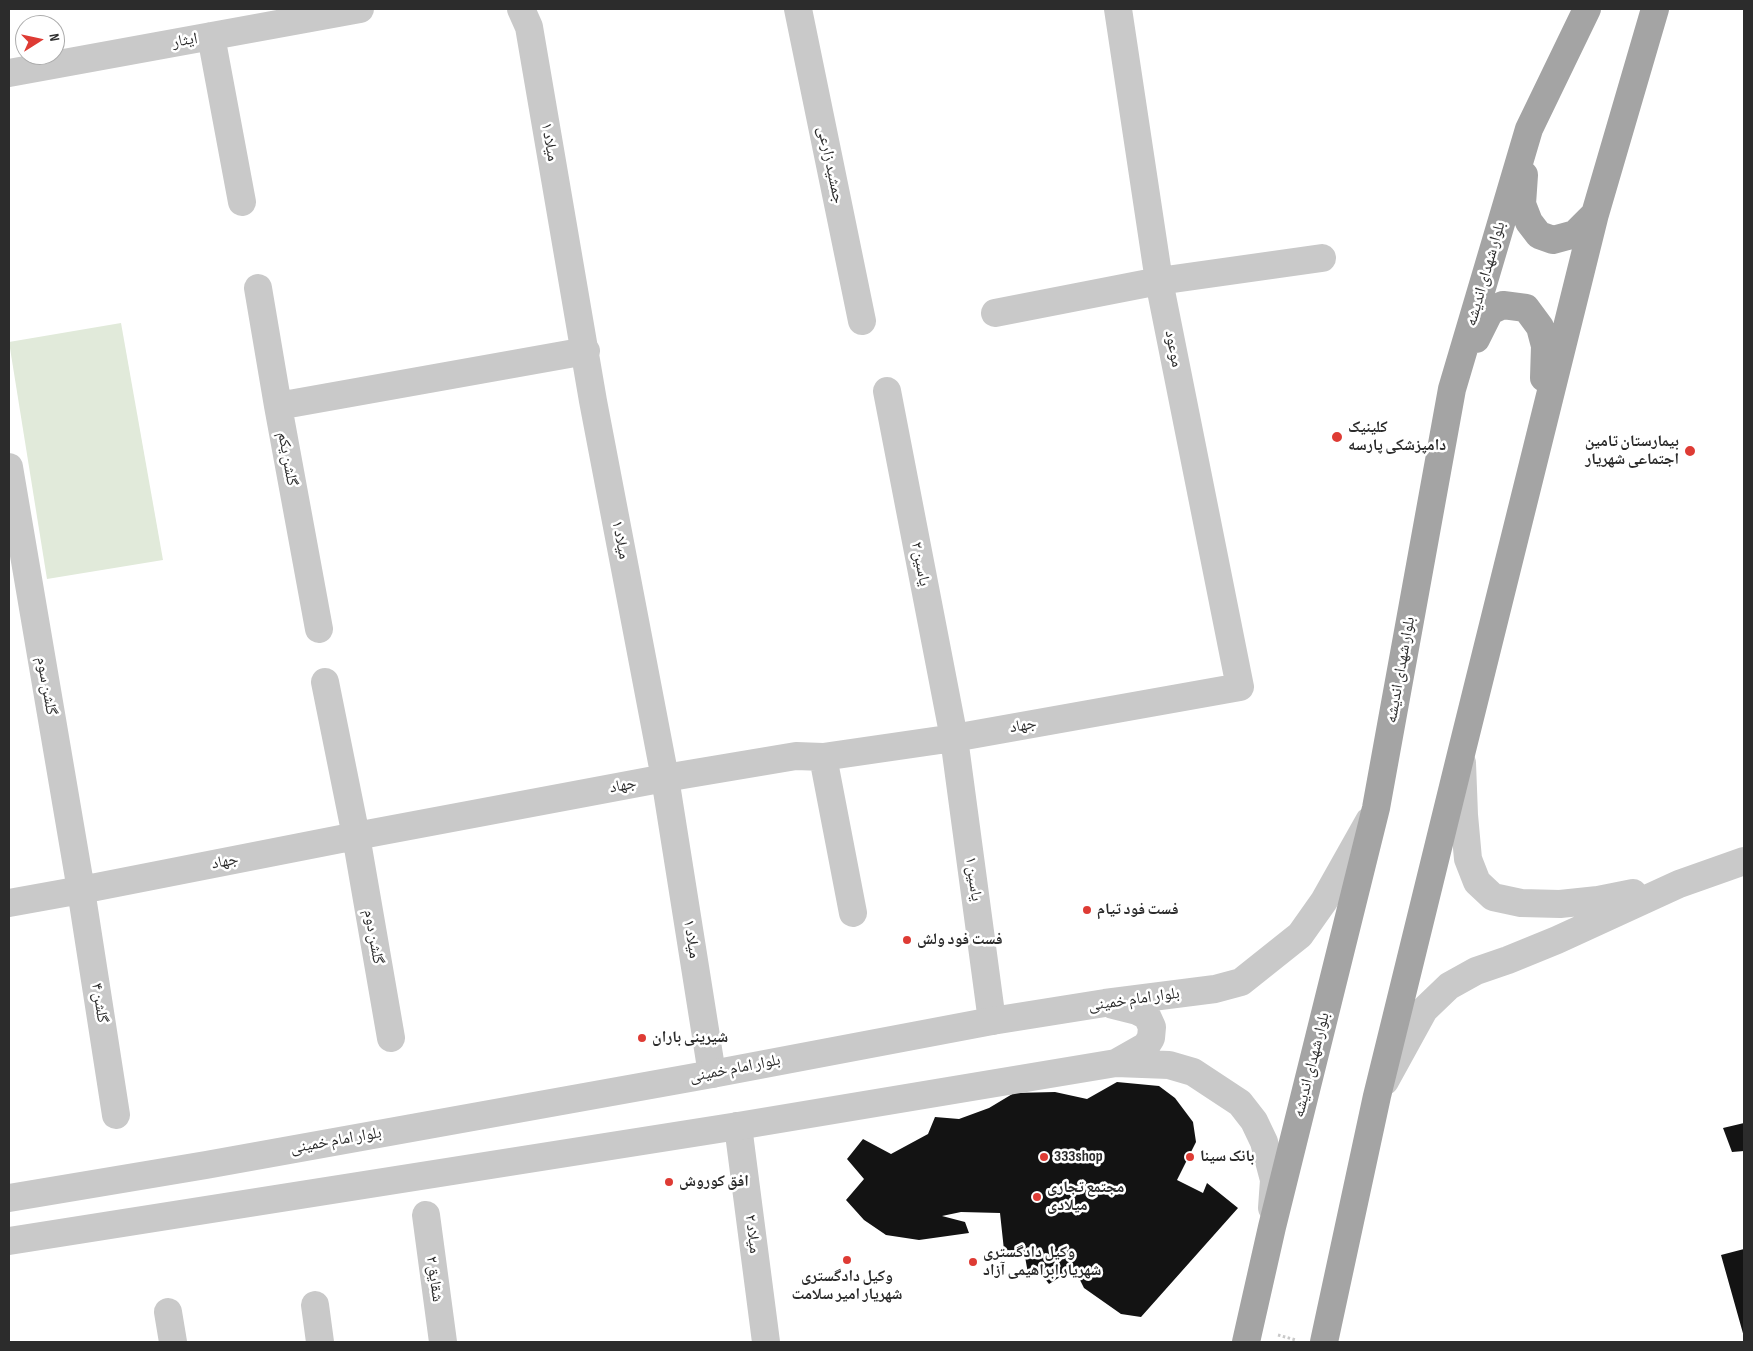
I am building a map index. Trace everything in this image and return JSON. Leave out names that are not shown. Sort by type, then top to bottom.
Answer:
[{"type":"main road","name":"بلوار شهدای اندیشه","points":[[1246,1342],[1272,1227],[1376,808],[1452,389],[1528,129],[1587,9]]},
{"type":"main road","points":[[1324,1342],[1378,1096],[1595,214],[1655,9]]},
{"type":"main road","points":[[1528,129],[1522,204],[1529,222],[1539,234],[1553,240],[1575,234],[1595,214]]},
{"type":"main road","points":[[1452,389],[1490,311],[1503,305],[1526,308],[1540,327],[1545,346],[1542,428]]},
{"type":"street","name":"ایثار","points":[[9,73],[360,9]]},
{"type":"street","name":"میلاد ۱","points":[[522,9],[529,27],[594,401],[665,778],[712,1074]]},
{"type":"street","name":"جمشید زارعی","points":[[798,9],[862,321]]},
{"type":"street","name":"موعود","points":[[1118,9],[1159,281],[1240,687]]},
{"type":"street","points":[[211,36],[242,202]]},
{"type":"street","points":[[995,313],[1159,281],[1322,258]]},
{"type":"street","name":"گلشن یکم","points":[[258,288],[318,630]]},
{"type":"street","points":[[278,406],[586,351]]},
{"type":"street","name":"یاسین ۲","points":[[887,390],[954,738]]},
{"type":"street","name":"گلشن سوم","points":[[10,476],[81,890]]},
{"type":"street","points":[[325,682],[356,836]]},
{"type":"street","name":"جهاد","points":[[9,902],[81,890],[665,778],[796,756],[823,757],[954,738],[1240,687]]},
{"type":"street","name":"یاسین ۱","points":[[954,738],[992,1021]]},
{"type":"street","points":[[1462,750],[1464,815],[1468,859],[1477,882],[1494,897],[1521,903],[1560,904],[1598,900],[1679,884]]},
{"type":"street","points":[[823,757],[853,913]]},
{"type":"street","name":"بلوار امام خمینی","points":[[9,1198],[206,1165],[712,1074],[992,1021],[1215,989],[1241,982],[1300,935],[1324,901],[1376,808]]},
{"type":"street","name":"گلشن دوم","points":[[356,836],[391,1038]]},
{"type":"street","points":[[1378,1096],[1424,1010],[1449,986],[1476,971],[1557,940],[1679,884],[1744,861]]},
{"type":"street","name":"گلشن ۴","points":[[81,890],[116,1115]]},
{"type":"street","points":[[1105,1004],[1137,1011],[1147,1016],[1152,1027],[1151,1038],[1146,1046],[1116,1063]]},
{"type":"street","points":[[9,1241],[738,1126],[1116,1063],[1169,1066],[1193,1072],[1240,1103],[1254,1122],[1264,1142],[1274,1180],[1272,1227]]},
{"type":"street","name":"میلاد ۲","points":[[738,1126],[766,1342]]},
{"type":"street","name":"شقایق ۲","points":[[426,1215],[443,1342]]},
{"type":"street","points":[[315,1305],[320,1342]]},
{"type":"street","points":[[168,1312],[173,1342]]},
{"type":"green space","points":[[121,323],[163,560],[47,579],[9,342]]},
{"type":"building","name":"مجتمع تجاری میلادی","points":[[1117,1082],[1159,1086],[1175,1098],[1193,1122],[1196,1142],[1177,1180],[1203,1193],[1207,1183],[1238,1208],[1141,1317],[1121,1314],[1084,1288],[1074,1268],[1049,1284],[1040,1272],[1029,1279],[1024,1251],[1004,1250],[1000,1213],[961,1212],[942,1216],[965,1222],[969,1233],[919,1240],[886,1235],[864,1220],[846,1200],[864,1179],[847,1159],[863,1139],[891,1154],[928,1134],[935,1117],[959,1119],[989,1108],[1014,1093],[1055,1092],[1087,1099]]},
{"type":"building","points":[[1744,1123],[1744,1151],[1732,1152],[1723,1128]]},
{"type":"building","points":[[1744,1249],[1744,1337],[1721,1255]]},
{"type":"place","name":"کلینیک دامپزشکی پارسه","points":[[1337,437]]},
{"type":"place","name":"بیمارستان تامین اجتماعی شهریار","points":[[1690,451]]},
{"type":"place","name":"فست فود تیام","points":[[1087,910]]},
{"type":"place","name":"فست فود ولش","points":[[907,940]]},
{"type":"place","name":"شیرینی باران","points":[[642,1038]]},
{"type":"place","name":"333shop","points":[[1044,1157]]},
{"type":"place","name":"بانک سینا","points":[[1190,1157]]},
{"type":"place","name":"افق کوروش","points":[[669,1182]]},
{"type":"place","name":"مجتمع تجاری میلادی","points":[[1037,1197]]},
{"type":"place","name":"وکیل دادگستری شهریار امیر سلامت","points":[[847,1260]]},
{"type":"place","name":"وکیل دادگستری شهریار ابراهیمی آزاد","points":[[973,1262]]}]
